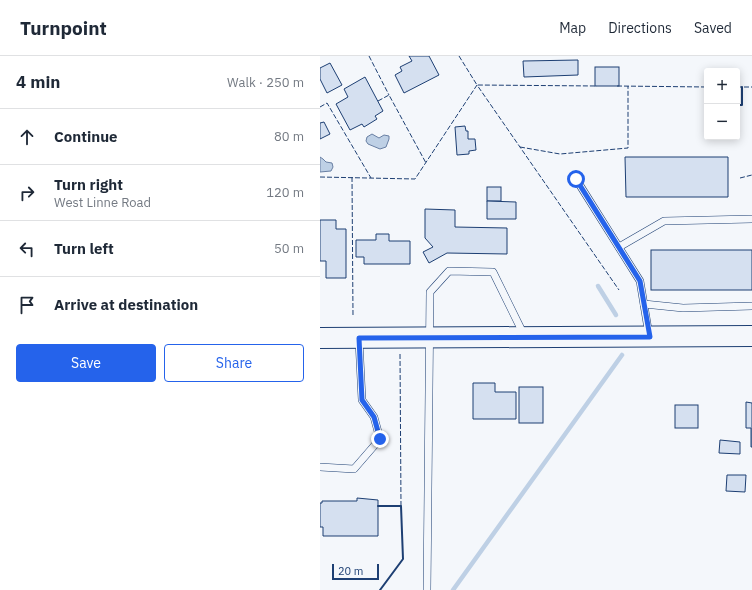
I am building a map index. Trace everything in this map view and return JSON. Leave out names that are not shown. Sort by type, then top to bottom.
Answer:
[{"type":"street","points":[[320,338],[752,336]]},
{"type":"lane","points":[[576,179],[640,281],[650,337]]},
{"type":"lane","points":[[619,247],[664,221],[752,219]]},
{"type":"lane","points":[[427,590],[430,292],[449,271],[493,272],[525,337]]},
{"type":"lane","points":[[644,304],[683,308],[752,306]]},
{"type":"lane","points":[[320,467],[354,469],[380,439],[374,417],[362,400],[359,338]]},
{"type":"water","points":[[372,134],[379,138],[384,135],[389,136],[386,147],[380,149],[368,144],[366,141],[367,137]]},
{"type":"water","points":[[320,157],[326,162],[332,163],[333,167],[331,171],[320,172]]},
{"type":"building","points":[[409,56],[429,56],[439,75],[404,93],[395,75],[402,71],[400,67],[412,61]]},
{"type":"building","points":[[578,60],[578,75],[524,77],[523,61]]},
{"type":"building","points":[[330,63],[342,85],[327,93],[320,79],[320,68]]},
{"type":"building","points":[[595,67],[619,67],[619,86],[595,86]]},
{"type":"building","points":[[365,77],[383,111],[375,116],[377,119],[364,127],[362,124],[350,130],[336,104],[348,97],[344,89]]},
{"type":"building","points":[[324,122],[330,134],[320,139],[320,123]]},
{"type":"building","points":[[465,126],[466,131],[468,131],[468,139],[475,139],[476,150],[469,151],[469,154],[457,155],[455,127]]},
{"type":"building","points":[[625,157],[728,157],[728,197],[626,197]]},
{"type":"building","points":[[487,187],[501,187],[501,201],[487,201]]},
{"type":"building","points":[[487,201],[516,202],[516,219],[487,219]]},
{"type":"building","points":[[425,209],[455,210],[455,227],[507,228],[507,254],[447,253],[429,263],[423,252],[433,247],[425,238]]},
{"type":"building","points":[[320,220],[336,220],[336,229],[346,229],[346,278],[326,278],[326,261],[320,261]]},
{"type":"building","points":[[376,234],[389,234],[389,241],[410,241],[410,264],[364,264],[364,257],[356,257],[356,240],[376,240]]},
{"type":"building","points":[[651,250],[752,250],[752,290],[651,290]]},
{"type":"building","points":[[473,383],[495,383],[495,392],[516,392],[516,419],[473,419]]},
{"type":"building","points":[[519,387],[543,387],[543,423],[519,423]]},
{"type":"building","points":[[746,402],[752,403],[752,447],[751,428],[746,428]]},
{"type":"building","points":[[675,405],[698,405],[698,428],[675,428]]},
{"type":"building","points":[[720,440],[740,442],[740,454],[719,453]]},
{"type":"building","points":[[727,475],[746,475],[745,492],[726,491]]},
{"type":"building","points":[[357,498],[378,500],[378,536],[323,536],[323,527],[320,527],[320,503],[322,503],[322,501],[357,501]]},
{"type":"waterway","points":[[598,286],[616,315]]},
{"type":"waterway","points":[[453,590],[622,355]]},
{"type":"fence","points":[[369,56],[389,95]]},
{"type":"fence","points":[[459,56],[477,85],[597,86]]},
{"type":"fence","points":[[320,177],[415,179],[477,85],[619,290]]},
{"type":"fence","points":[[617,86],[704,87]]},
{"type":"fence","points":[[520,147],[560,154],[628,148],[628,86]]},
{"type":"fence","points":[[740,87],[752,87]]},
{"type":"fence","points":[[378,101],[389,95],[426,163]]},
{"type":"fence","points":[[320,107],[327,103],[371,178]]},
{"type":"fence","points":[[740,178],[752,175]]},
{"type":"fence","points":[[352,177],[353,316]]},
{"type":"fence","points":[[400,354],[401,506]]},
{"type":"wall","points":[[740,105],[742,105],[742,87]]},
{"type":"wall","points":[[378,506],[401,506],[403,559],[380,590]]},
{"type":"route","points":[[380,439],[374,417],[362,400],[359,338],[650,337],[640,281],[576,179]]}]
